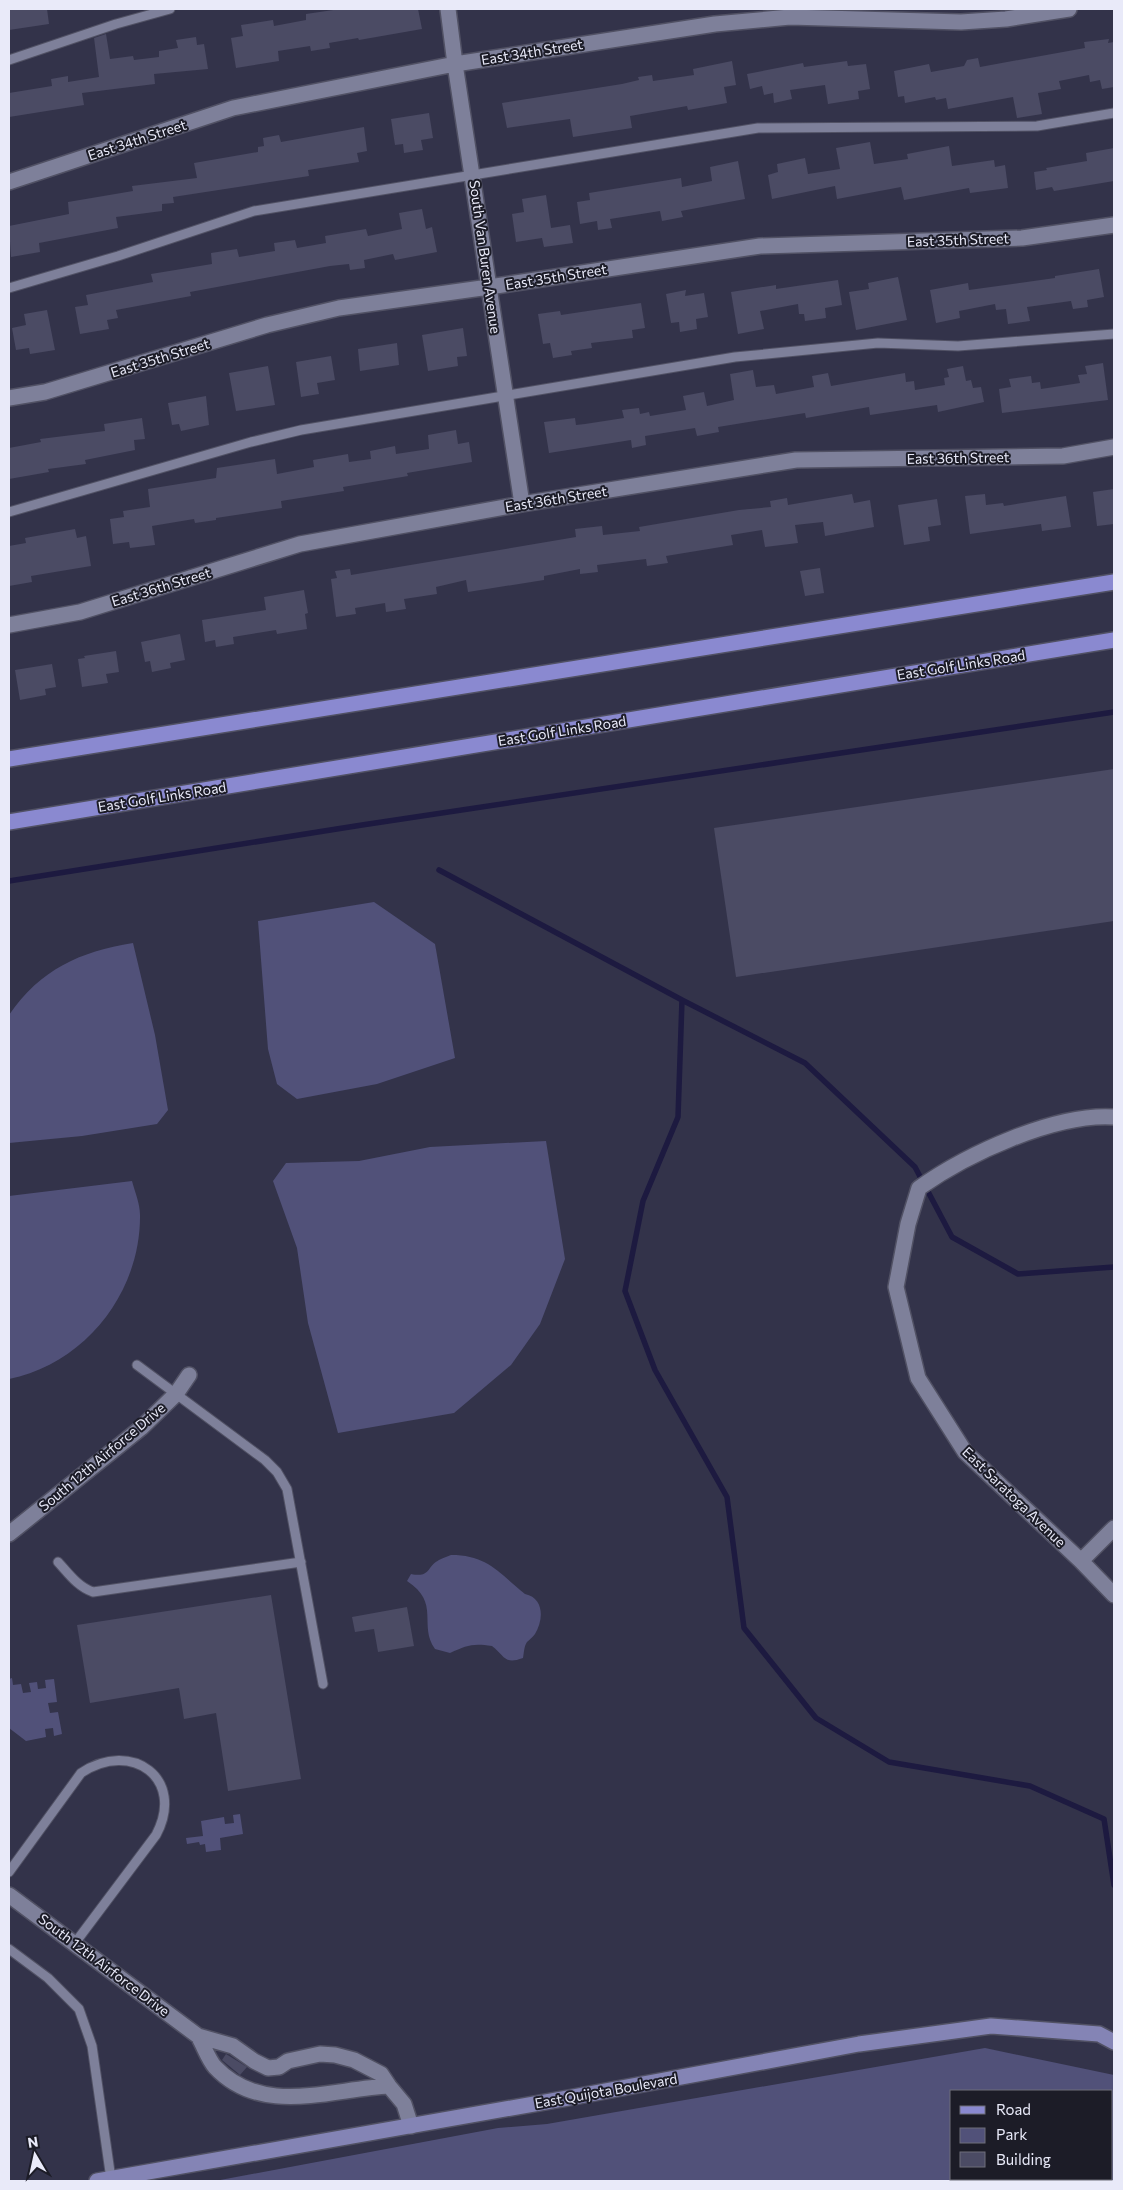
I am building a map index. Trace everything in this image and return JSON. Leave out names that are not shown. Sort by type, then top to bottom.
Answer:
[{"type":"main road","points":[[9,759],[1114,582]]},
{"type":"main road","name":"East Golf Links Road","points":[[9,822],[1114,640]]},
{"type":"street","name":"South Van Buren Avenue","points":[[448,9],[522,504]]},
{"type":"street","name":"East 34th Street","points":[[9,182],[233,108],[455,64],[724,23],[790,17],[961,22],[1006,19],[1069,9]]},
{"type":"street","name":"East 35th Street","points":[[9,398],[45,392],[267,325],[339,308],[760,246],[1022,238],[1114,225]]},
{"type":"street","name":"East 36th Street","points":[[9,625],[80,612],[300,544],[522,504],[796,460],[1063,456],[1114,448]]},
{"type":"street","name":"East Saratoga Avenue","points":[[1114,1117],[1096,1116],[1029,1130],[961,1163],[919,1188],[908,1224],[896,1287],[918,1378],[965,1452],[1081,1561],[1114,1595]]},
{"type":"street","name":"South 12th Airforce Drive","points":[[9,1534],[141,1428],[176,1394],[189,1375]]},
{"type":"street","points":[[1081,1561],[1114,1528]]},
{"type":"street","name":"South 12th Airforce Drive","points":[[9,1895],[198,2036],[233,2046],[254,2061],[268,2068],[279,2067],[288,2061],[305,2056],[320,2054],[335,2055],[354,2060],[381,2074],[404,2104],[410,2126]]},
{"type":"street","name":"East Quijota Boulevard","points":[[104,2180],[859,2044],[991,2026],[1099,2034],[1114,2042]]},
{"type":"street","name":"South 12th Airforce Drive","points":[[198,2036],[214,2066],[238,2084],[263,2095],[291,2097],[389,2086]]},
{"type":"lane","points":[[9,60],[116,24],[170,9]]},
{"type":"lane","points":[[9,288],[118,256],[254,211],[473,177],[758,128],[1038,126],[1114,113]]},
{"type":"lane","points":[[9,512],[251,442],[301,430],[735,356],[878,343],[958,346],[1114,334]]},
{"type":"lane","points":[[137,1365],[265,1460],[277,1472],[287,1489],[323,1684]]},
{"type":"lane","points":[[58,1562],[77,1583],[93,1592],[301,1562]]},
{"type":"lane","points":[[9,1872],[81,1773],[95,1764],[109,1760],[124,1759],[136,1762],[148,1770],[158,1781],[164,1795],[166,1808],[163,1821],[156,1835],[75,1943]]},
{"type":"lane","points":[[9,1949],[48,1978],[79,2009],[92,2046],[104,2180]]},
{"type":"green space","points":[[374,902],[435,944],[455,1058],[377,1084],[297,1099],[277,1084],[268,1049],[258,921]]},
{"type":"green space","points":[[133,943],[155,1035],[168,1110],[157,1124],[82,1136],[9,1143],[9,1015],[34,986],[48,974],[63,965],[95,952]]},
{"type":"green space","points":[[546,1141],[565,1259],[540,1324],[511,1365],[454,1413],[338,1433],[308,1323],[297,1248],[273,1181],[286,1163],[359,1161],[430,1147]]},
{"type":"green space","points":[[132,1181],[140,1211],[138,1244],[131,1271],[119,1297],[103,1320],[84,1341],[62,1358],[36,1371],[9,1379],[9,1196]]},
{"type":"green space","points":[[451,1555],[474,1558],[491,1566],[539,1604],[540,1622],[535,1634],[526,1644],[523,1658],[508,1660],[492,1646],[485,1645],[470,1645],[450,1653],[435,1649],[430,1640],[426,1606],[423,1598],[417,1589],[407,1581],[411,1574],[425,1573],[440,1559]]},
{"type":"green space","points":[[12,1678],[13,1685],[21,1684],[23,1693],[31,1692],[29,1683],[37,1682],[38,1689],[46,1688],[45,1680],[54,1679],[57,1702],[48,1703],[50,1713],[58,1712],[62,1734],[54,1736],[53,1728],[45,1729],[46,1737],[26,1741],[9,1728],[9,1679]]},
{"type":"green space","points":[[240,1814],[243,1834],[220,1838],[221,1850],[206,1852],[205,1844],[200,1845],[199,1842],[187,1844],[186,1838],[203,1836],[201,1821],[224,1817],[225,1824],[234,1823],[233,1815]]},
{"type":"green space","points":[[985,2048],[1114,2075],[1114,2181],[215,2181],[498,2128],[547,2124]]},
{"type":"building","points":[[9,9],[47,9],[49,24],[9,30]]},
{"type":"building","points":[[340,9],[418,9],[422,29],[329,43],[330,48],[311,51],[310,46],[278,51],[279,61],[236,68],[231,38],[243,36],[241,25],[273,20],[274,26],[306,20],[306,14]]},
{"type":"building","points":[[106,34],[110,59],[133,56],[134,60],[159,57],[159,51],[178,48],[176,40],[196,37],[197,45],[204,44],[208,69],[154,74],[155,84],[82,93],[84,105],[9,117],[9,93],[52,86],[51,79],[68,76],[68,82],[99,77],[94,38]]},
{"type":"building","points":[[1109,39],[1108,43],[1114,42],[1114,87],[1102,89],[1100,80],[1090,82],[1089,75],[1059,81],[1061,89],[1038,93],[1042,114],[1017,118],[1013,97],[948,109],[946,98],[936,100],[935,97],[905,103],[904,96],[898,97],[894,71],[929,64],[931,72],[964,66],[967,60],[978,58],[980,67],[1085,48],[1084,42]]},
{"type":"building","points":[[732,61],[736,85],[724,87],[727,103],[688,110],[687,106],[630,116],[632,128],[573,137],[570,119],[507,128],[502,103],[622,84],[639,80],[638,77],[652,75],[653,81],[694,75],[693,69]]},
{"type":"building","points":[[847,61],[848,66],[866,64],[870,89],[858,91],[859,99],[828,104],[825,85],[790,90],[792,99],[774,103],[773,93],[764,95],[762,86],[750,89],[747,74],[803,63],[804,67]]},
{"type":"building","points":[[429,113],[433,138],[421,140],[423,150],[404,153],[403,144],[395,145],[391,119]]},
{"type":"building","points":[[364,127],[367,151],[357,153],[359,162],[308,170],[309,176],[173,197],[174,203],[162,204],[162,211],[116,217],[118,228],[39,243],[40,252],[11,257],[9,226],[69,214],[68,202],[133,191],[132,186],[197,178],[194,163],[258,152],[258,147],[264,146],[263,138],[279,135],[281,142]]},
{"type":"building","points":[[870,142],[874,164],[908,159],[907,154],[949,146],[952,166],[994,160],[995,167],[1005,165],[1008,188],[970,193],[969,188],[904,200],[901,187],[837,199],[835,186],[772,199],[768,175],[778,172],[777,164],[805,158],[808,174],[840,169],[836,148]]},
{"type":"building","points":[[1114,148],[1114,181],[1054,191],[1052,187],[1036,190],[1034,172],[1087,161],[1086,153]]},
{"type":"building","points":[[738,161],[745,199],[681,211],[683,217],[662,221],[660,211],[610,219],[612,228],[598,230],[597,221],[580,224],[577,202],[590,200],[589,193],[681,178],[682,187],[712,181],[710,167]]},
{"type":"building","points":[[546,195],[551,228],[570,225],[573,243],[544,247],[542,238],[516,242],[512,214],[524,212],[522,199]]},
{"type":"building","points":[[422,209],[426,229],[432,227],[437,252],[395,260],[393,254],[364,260],[365,268],[350,270],[349,264],[330,266],[190,292],[191,296],[116,310],[118,318],[107,320],[109,329],[80,334],[75,307],[88,305],[86,295],[153,282],[151,274],[212,264],[211,253],[237,249],[239,257],[275,251],[274,243],[295,240],[297,248],[326,243],[325,236],[366,229],[368,236],[402,229],[399,213]]},
{"type":"building","points":[[1099,269],[1104,297],[1087,300],[1088,307],[1073,309],[1071,301],[1027,307],[1030,321],[1008,324],[1006,309],[996,310],[995,304],[959,311],[960,318],[936,323],[930,290],[968,283],[969,290],[1055,278],[1055,276]]},
{"type":"building","points":[[898,277],[907,320],[856,330],[849,292],[869,289],[868,283]]},
{"type":"building","points":[[838,280],[842,305],[825,308],[826,318],[805,321],[804,314],[799,314],[798,304],[760,311],[764,329],[738,334],[731,292],[776,285],[776,289]]},
{"type":"building","points":[[686,290],[685,296],[704,293],[708,317],[696,319],[697,329],[680,332],[679,322],[671,323],[666,294]]},
{"type":"building","points":[[641,303],[645,328],[632,330],[633,338],[591,343],[592,348],[571,351],[572,355],[553,358],[550,343],[543,344],[538,314],[560,311],[561,315]]},
{"type":"building","points":[[47,310],[55,350],[30,354],[29,348],[16,350],[12,328],[26,325],[24,314]]},
{"type":"building","points":[[463,328],[467,356],[457,357],[458,366],[428,371],[422,335]]},
{"type":"building","points":[[397,343],[399,365],[360,371],[358,349]]},
{"type":"building","points":[[331,356],[335,380],[317,383],[319,394],[301,397],[296,362]]},
{"type":"building","points":[[1103,363],[1108,400],[1002,413],[999,389],[1011,387],[1009,379],[1031,376],[1032,383],[1040,382],[1041,389],[1080,383],[1078,375],[1087,374],[1085,366]]},
{"type":"building","points":[[268,366],[275,405],[236,411],[229,373]]},
{"type":"building","points":[[963,366],[966,381],[971,380],[973,388],[981,387],[984,402],[938,412],[937,405],[870,415],[869,407],[806,418],[805,413],[718,427],[719,432],[697,436],[695,428],[645,436],[646,445],[632,448],[631,440],[549,453],[544,422],[575,418],[576,425],[585,424],[624,418],[622,410],[639,408],[640,414],[649,412],[650,416],[686,410],[683,396],[704,392],[707,406],[734,400],[730,374],[753,370],[756,387],[774,385],[776,394],[814,387],[812,376],[828,373],[831,386],[905,373],[906,382],[914,381],[915,390],[945,385],[944,378],[949,377],[947,369]]},
{"type":"building","points":[[206,396],[209,425],[181,431],[179,424],[172,425],[168,403]]},
{"type":"building","points":[[142,418],[145,439],[134,440],[135,450],[85,460],[86,464],[48,469],[49,472],[9,479],[9,448],[41,442],[40,439],[105,431],[104,424]]},
{"type":"building","points":[[456,430],[458,444],[469,442],[472,462],[407,473],[408,476],[343,487],[344,491],[281,501],[282,508],[195,523],[194,519],[152,526],[155,545],[130,548],[129,542],[113,544],[110,519],[124,517],[123,511],[150,507],[148,489],[216,478],[217,468],[275,459],[277,474],[314,467],[313,460],[348,454],[349,462],[371,459],[370,451],[395,446],[396,454],[429,449],[428,435]]},
{"type":"building","points":[[1114,489],[1114,524],[1097,526],[1093,492]]},
{"type":"building","points":[[852,494],[854,503],[870,500],[874,527],[825,536],[823,522],[795,525],[798,543],[765,547],[762,530],[731,535],[733,545],[666,556],[668,563],[647,566],[646,559],[597,565],[598,572],[580,574],[580,569],[544,576],[544,580],[468,592],[466,580],[436,587],[437,594],[404,599],[406,609],[386,612],[385,603],[355,608],[356,614],[336,617],[331,579],[337,578],[335,571],[350,569],[351,575],[576,537],[575,529],[602,526],[603,535],[640,531],[639,527],[739,510],[771,507],[770,501],[787,498],[788,505]]},
{"type":"building","points":[[985,494],[986,505],[1003,503],[1004,506],[1066,496],[1071,527],[1042,531],[1041,524],[970,534],[965,496]]},
{"type":"building","points":[[937,499],[941,525],[928,527],[930,541],[904,545],[898,505]]},
{"type":"building","points":[[75,529],[77,538],[86,536],[91,566],[31,576],[32,582],[9,586],[9,546],[26,543],[25,538]]},
{"type":"building","points":[[820,568],[824,593],[805,596],[800,571]]},
{"type":"building","points":[[304,590],[308,613],[305,614],[307,629],[277,634],[276,630],[233,637],[234,644],[216,647],[215,640],[205,642],[202,620],[266,610],[264,597]]},
{"type":"building","points":[[180,634],[185,660],[170,663],[171,668],[152,672],[150,661],[145,662],[141,642]]},
{"type":"building","points":[[116,651],[119,672],[106,674],[108,683],[82,687],[78,659],[85,658],[84,656]]},
{"type":"building","points":[[52,664],[56,687],[45,689],[46,695],[20,700],[15,670]]},
{"type":"building","points":[[1114,769],[1114,921],[736,977],[714,828]]},
{"type":"building","points":[[271,1595],[301,1779],[228,1791],[216,1713],[184,1719],[179,1688],[90,1703],[77,1625]]},
{"type":"building","points":[[407,1607],[414,1646],[378,1652],[374,1629],[355,1632],[352,1617]]},
{"type":"building","points":[[226,2054],[247,2067],[240,2075],[222,2060]]},
{"type":"waterway","points":[[9,881],[362,825],[1114,712]]},
{"type":"waterway","points":[[439,870],[682,1000],[678,1117],[643,1201],[625,1291],[655,1370],[727,1497],[744,1628],[816,1718],[889,1762],[1030,1786],[1104,1819],[1114,1885]]},
{"type":"waterway","points":[[682,1000],[805,1063],[915,1167],[952,1237],[1018,1274],[1114,1267]]}]
